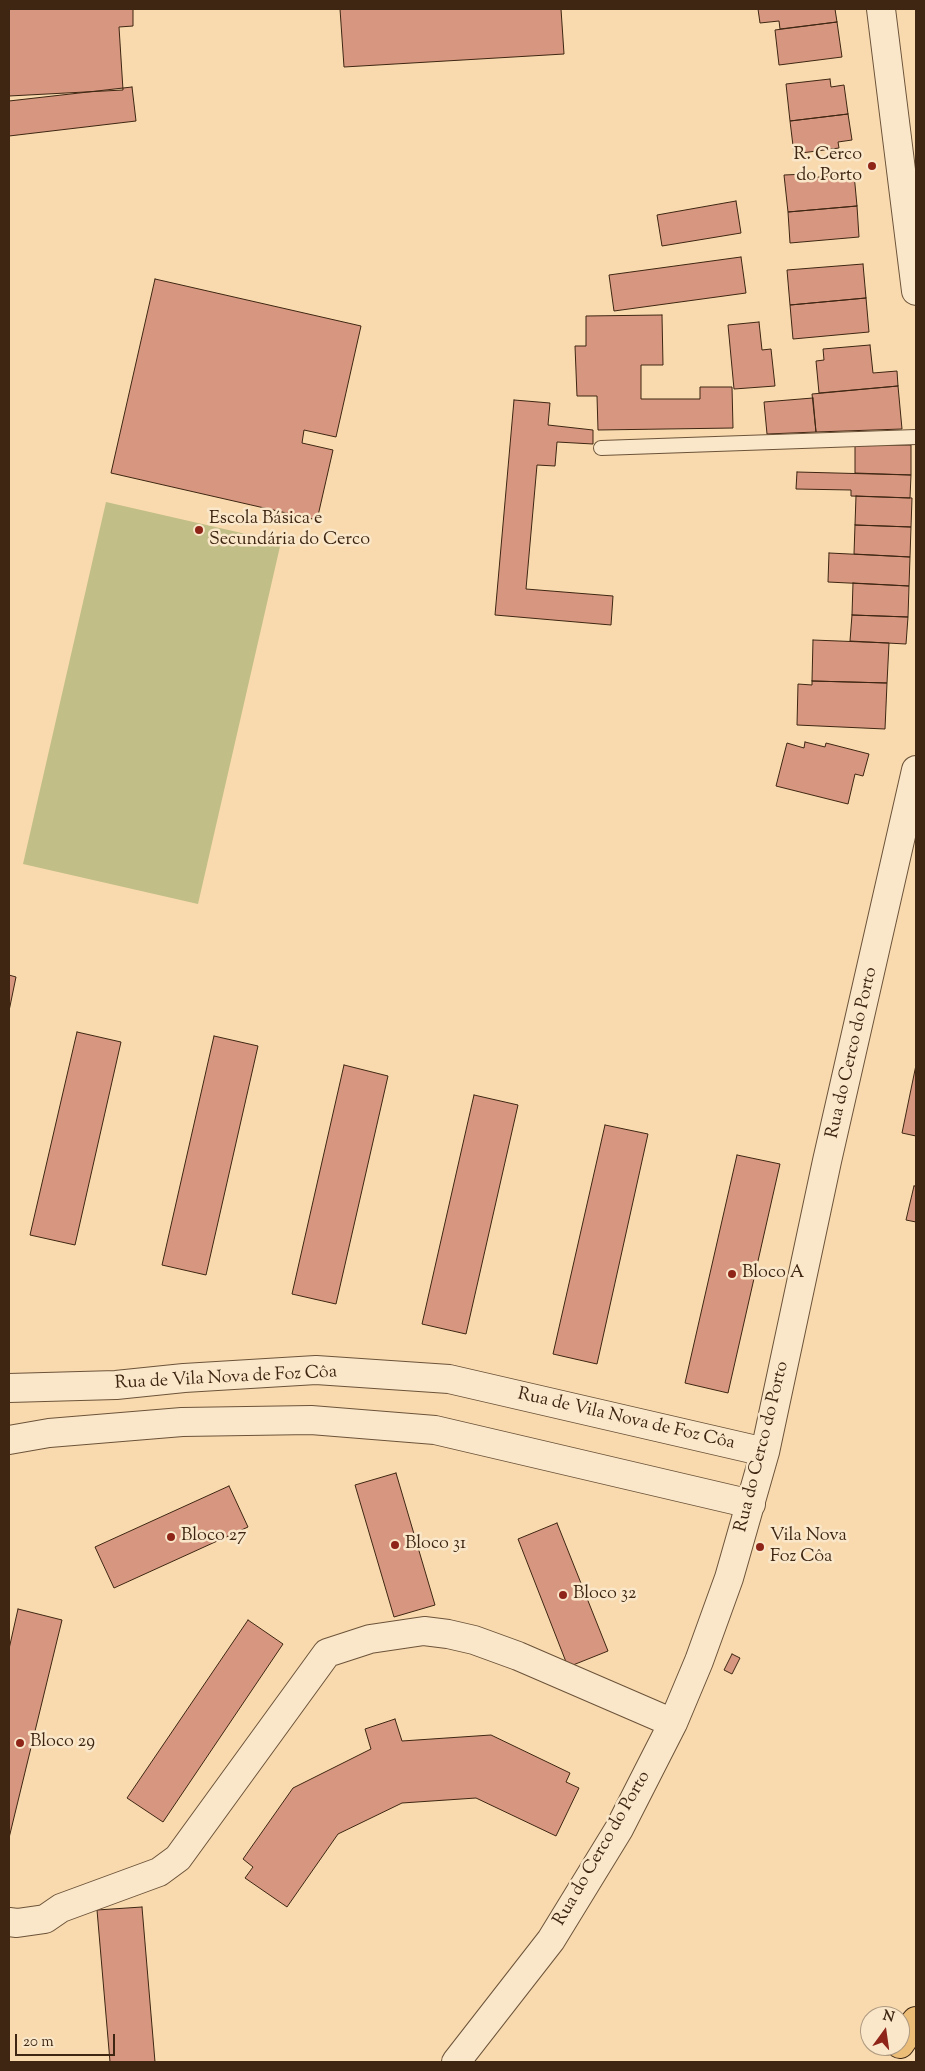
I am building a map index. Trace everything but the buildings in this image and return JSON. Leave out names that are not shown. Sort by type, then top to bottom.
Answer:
[{"type":"street","points":[[880,9],[916,291]]},
{"type":"street","name":"Rua do Cerco do Porto","points":[[456,2062],[551,1940],[619,1829],[673,1723],[699,1661],[722,1596],[765,1452],[825,1170],[916,770]]},
{"type":"street","name":"Rua de Vila Nova de Foz Côa","points":[[9,1388],[116,1385],[184,1378],[316,1370],[449,1379],[765,1452]]},
{"type":"street","points":[[9,1440],[49,1433],[182,1422],[312,1420],[436,1430],[751,1504]]},
{"type":"street","points":[[9,1922],[17,1923],[45,1919],[61,1908],[159,1872],[178,1858],[328,1653],[370,1639],[424,1631],[474,1640],[518,1656],[673,1723]]},
{"type":"lane","points":[[601,448],[916,437]]},
{"type":"shaded area","points":[[106,502],[281,542],[198,904],[23,864]]},
{"type":"place","name":"R. Cerco do Porto","points":[[872,166]]},
{"type":"place","name":"Escola Básica e Secundária do Cerco","points":[[199,530]]},
{"type":"place","name":"Bloco A","points":[[732,1274]]},
{"type":"place","name":"Bloco 27","points":[[171,1537]]},
{"type":"place","name":"Bloco 31","points":[[395,1545]]},
{"type":"place","name":"Vila Nova Foz Côa","points":[[760,1547]]},
{"type":"place","name":"Bloco 32","points":[[563,1595]]},
{"type":"place","name":"Bloco 29","points":[[20,1743]]}]
